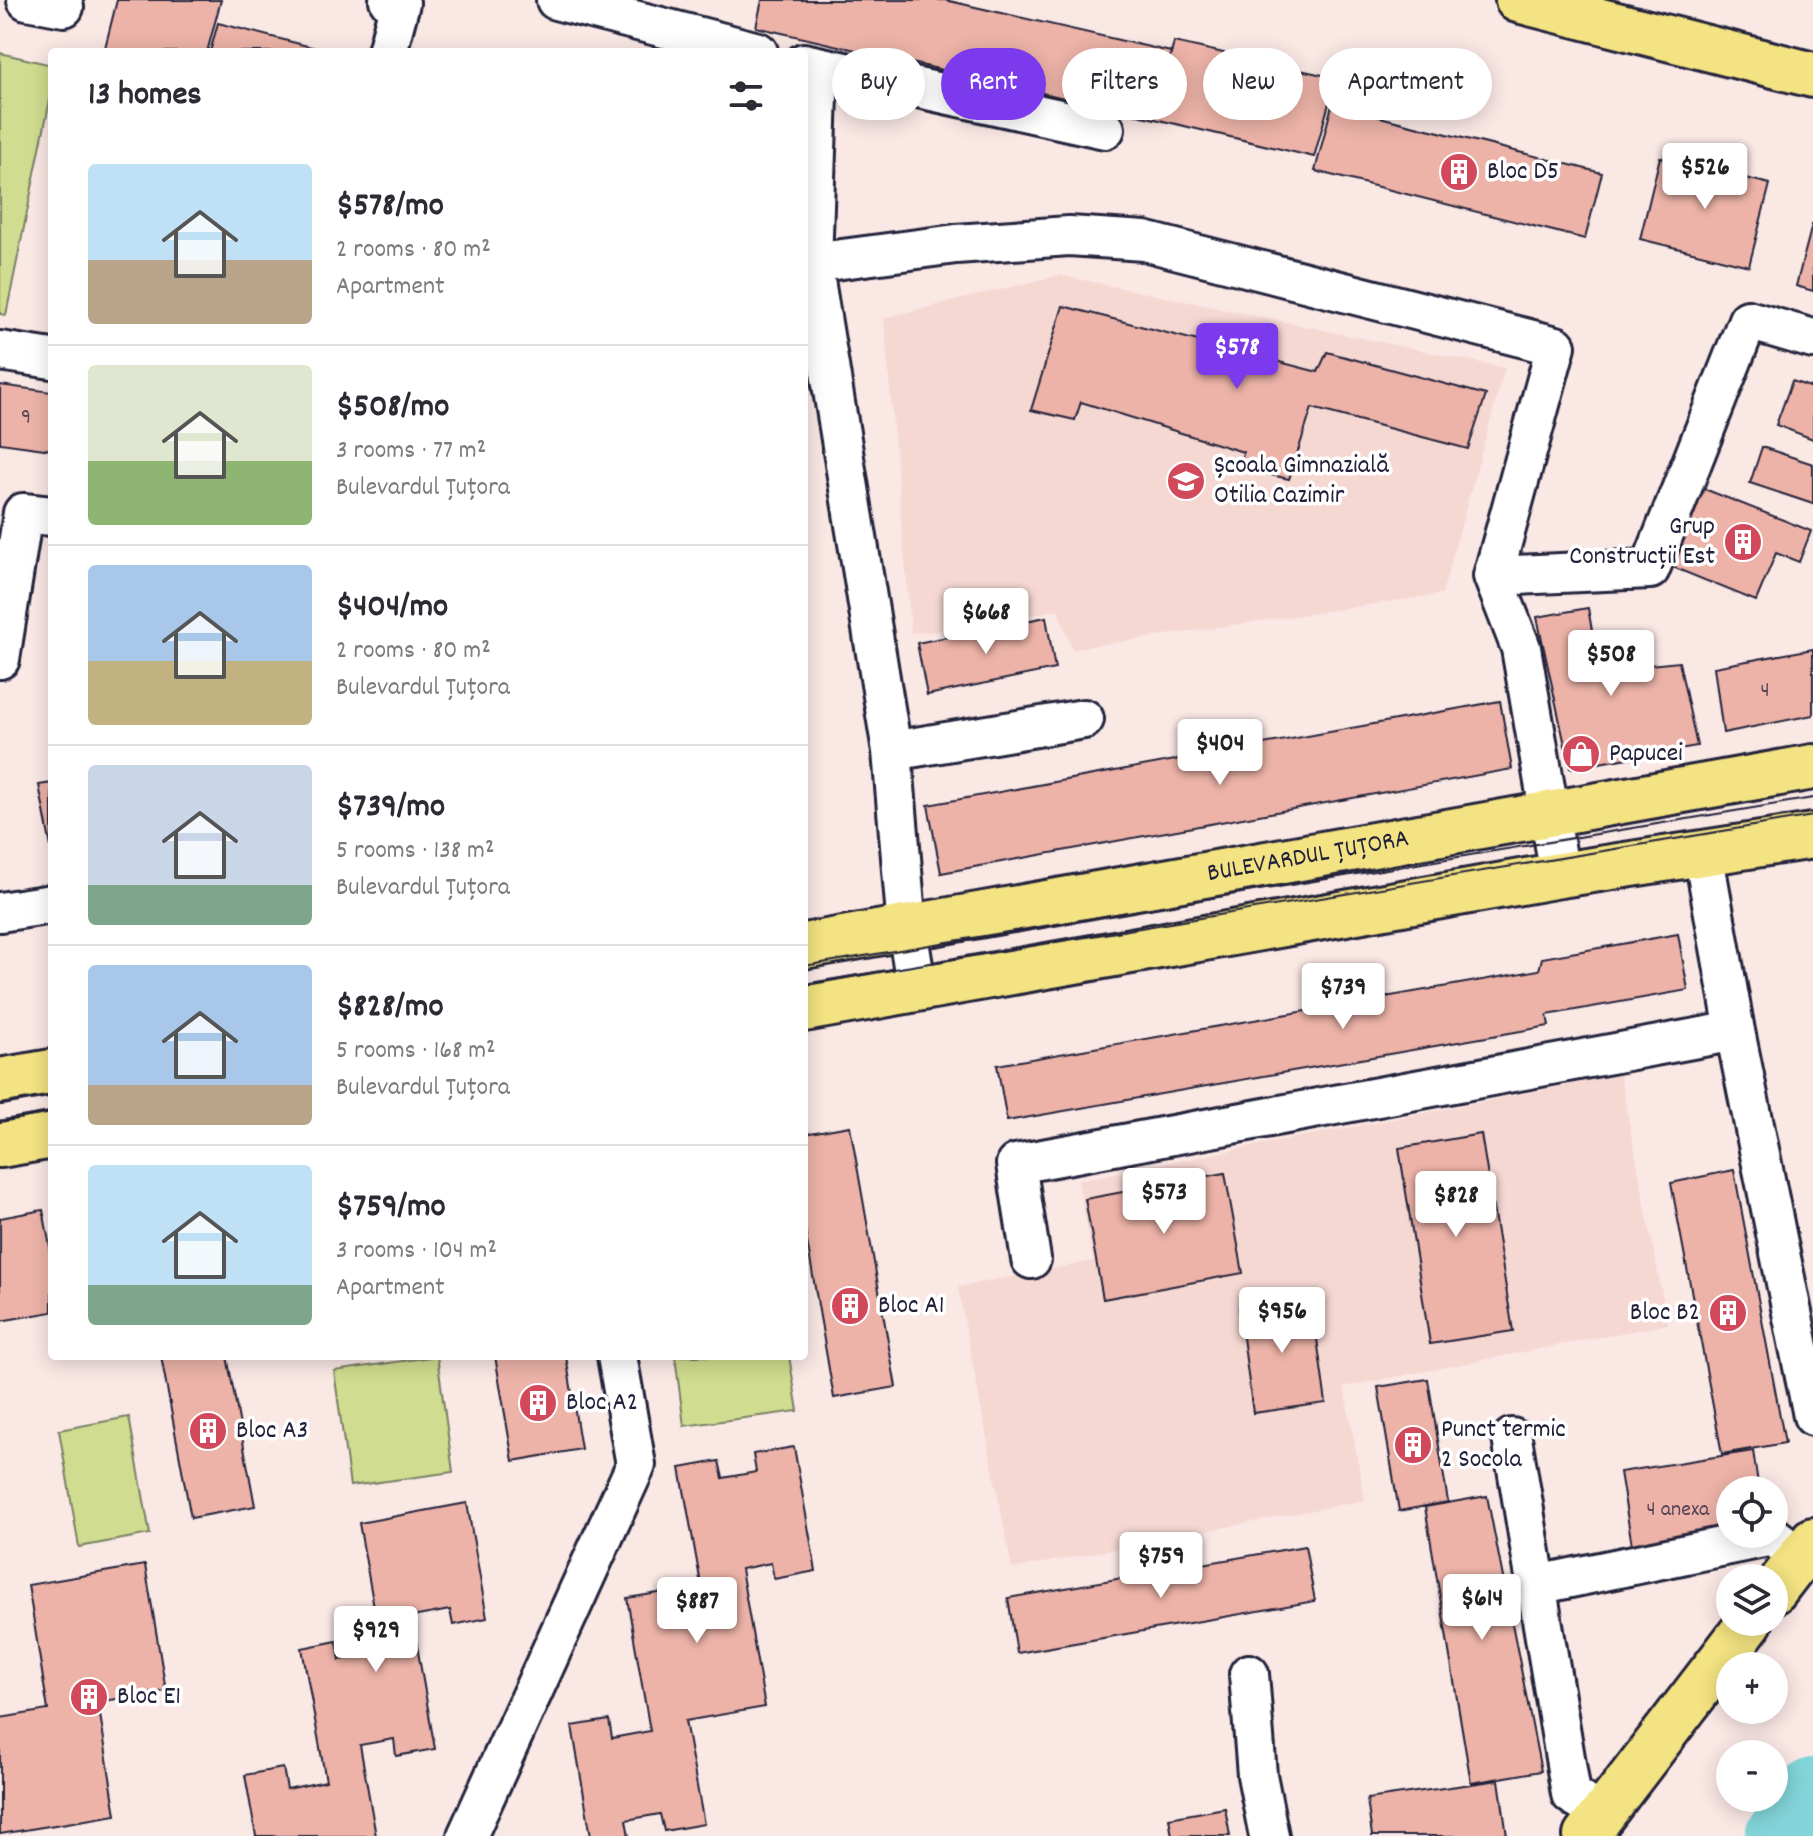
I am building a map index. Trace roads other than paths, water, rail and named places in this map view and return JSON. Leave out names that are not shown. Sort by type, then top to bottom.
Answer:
[{"type":"main road","points":[[1518,0],[1813,75]]},
{"type":"main road","name":"BULEVARDUL ȚUȚORA","points":[[808,945],[1813,767]]},
{"type":"main road","points":[[808,1008],[1560,875],[1813,836]]},
{"type":"main road","points":[[0,1081],[48,1073]]},
{"type":"main road","points":[[0,1145],[48,1137]]},
{"type":"main road","points":[[1788,1573],[1807,1548]]},
{"type":"main road","points":[[1594,1826],[1739,1636]]},
{"type":"street","points":[[27,0],[64,7]]},
{"type":"street","points":[[556,0],[742,48]]},
{"type":"street","points":[[388,48],[397,1]]},
{"type":"street","points":[[917,990],[907,929],[892,751],[808,263],[811,65],[1105,129]]},
{"type":"street","points":[[808,263],[956,244],[1069,236],[1144,241],[1556,346],[1493,576],[1521,648],[1560,875]]},
{"type":"street","points":[[1493,576],[1650,569],[1748,320],[1813,339]]},
{"type":"street","points":[[0,351],[48,358]]},
{"type":"street","points":[[0,659],[37,514]]},
{"type":"street","points":[[892,751],[1084,719]]},
{"type":"street","points":[[1703,852],[1735,1031],[1813,1416]]},
{"type":"street","points":[[0,912],[48,905]]},
{"type":"street","points":[[1031,1259],[1016,1164],[1735,1031]]},
{"type":"street","points":[[467,1836],[636,1465],[618,1360]]},
{"type":"street","points":[[1512,1438],[1571,1794],[1594,1826]]},
{"type":"street","points":[[1537,1585],[1773,1536],[1807,1548]]},
{"type":"street","points":[[1249,1674],[1257,1775],[1269,1836]]},
{"type":"waterway","points":[[1779,1836],[1813,1792]]},
{"type":"tram line","points":[[808,965],[1813,798]]},
{"type":"tram line","points":[[808,983],[1813,816]]},
{"type":"tram line","points":[[0,1104],[48,1096]]},
{"type":"tram line","points":[[0,1122],[48,1114]]},
{"type":"place","name":"Bloc D5","points":[[1459,172]]},
{"type":"place","name":"Școala Gimnazială Otilia Cazimir","points":[[1186,481]]},
{"type":"place","name":"Grup Construcții Est","points":[[1743,542]]},
{"type":"place","name":"Papucei","points":[[1581,754]]},
{"type":"place","name":"Bloc A1","points":[[850,1306]]},
{"type":"place","name":"Bloc B2","points":[[1728,1313]]},
{"type":"place","name":"Bloc A2","points":[[538,1403]]},
{"type":"place","name":"Bloc A3","points":[[208,1431]]},
{"type":"place","name":"Punct termic 2 Socola","points":[[1413,1445]]},
{"type":"place","name":"Bloc E1","points":[[89,1697]]}]
